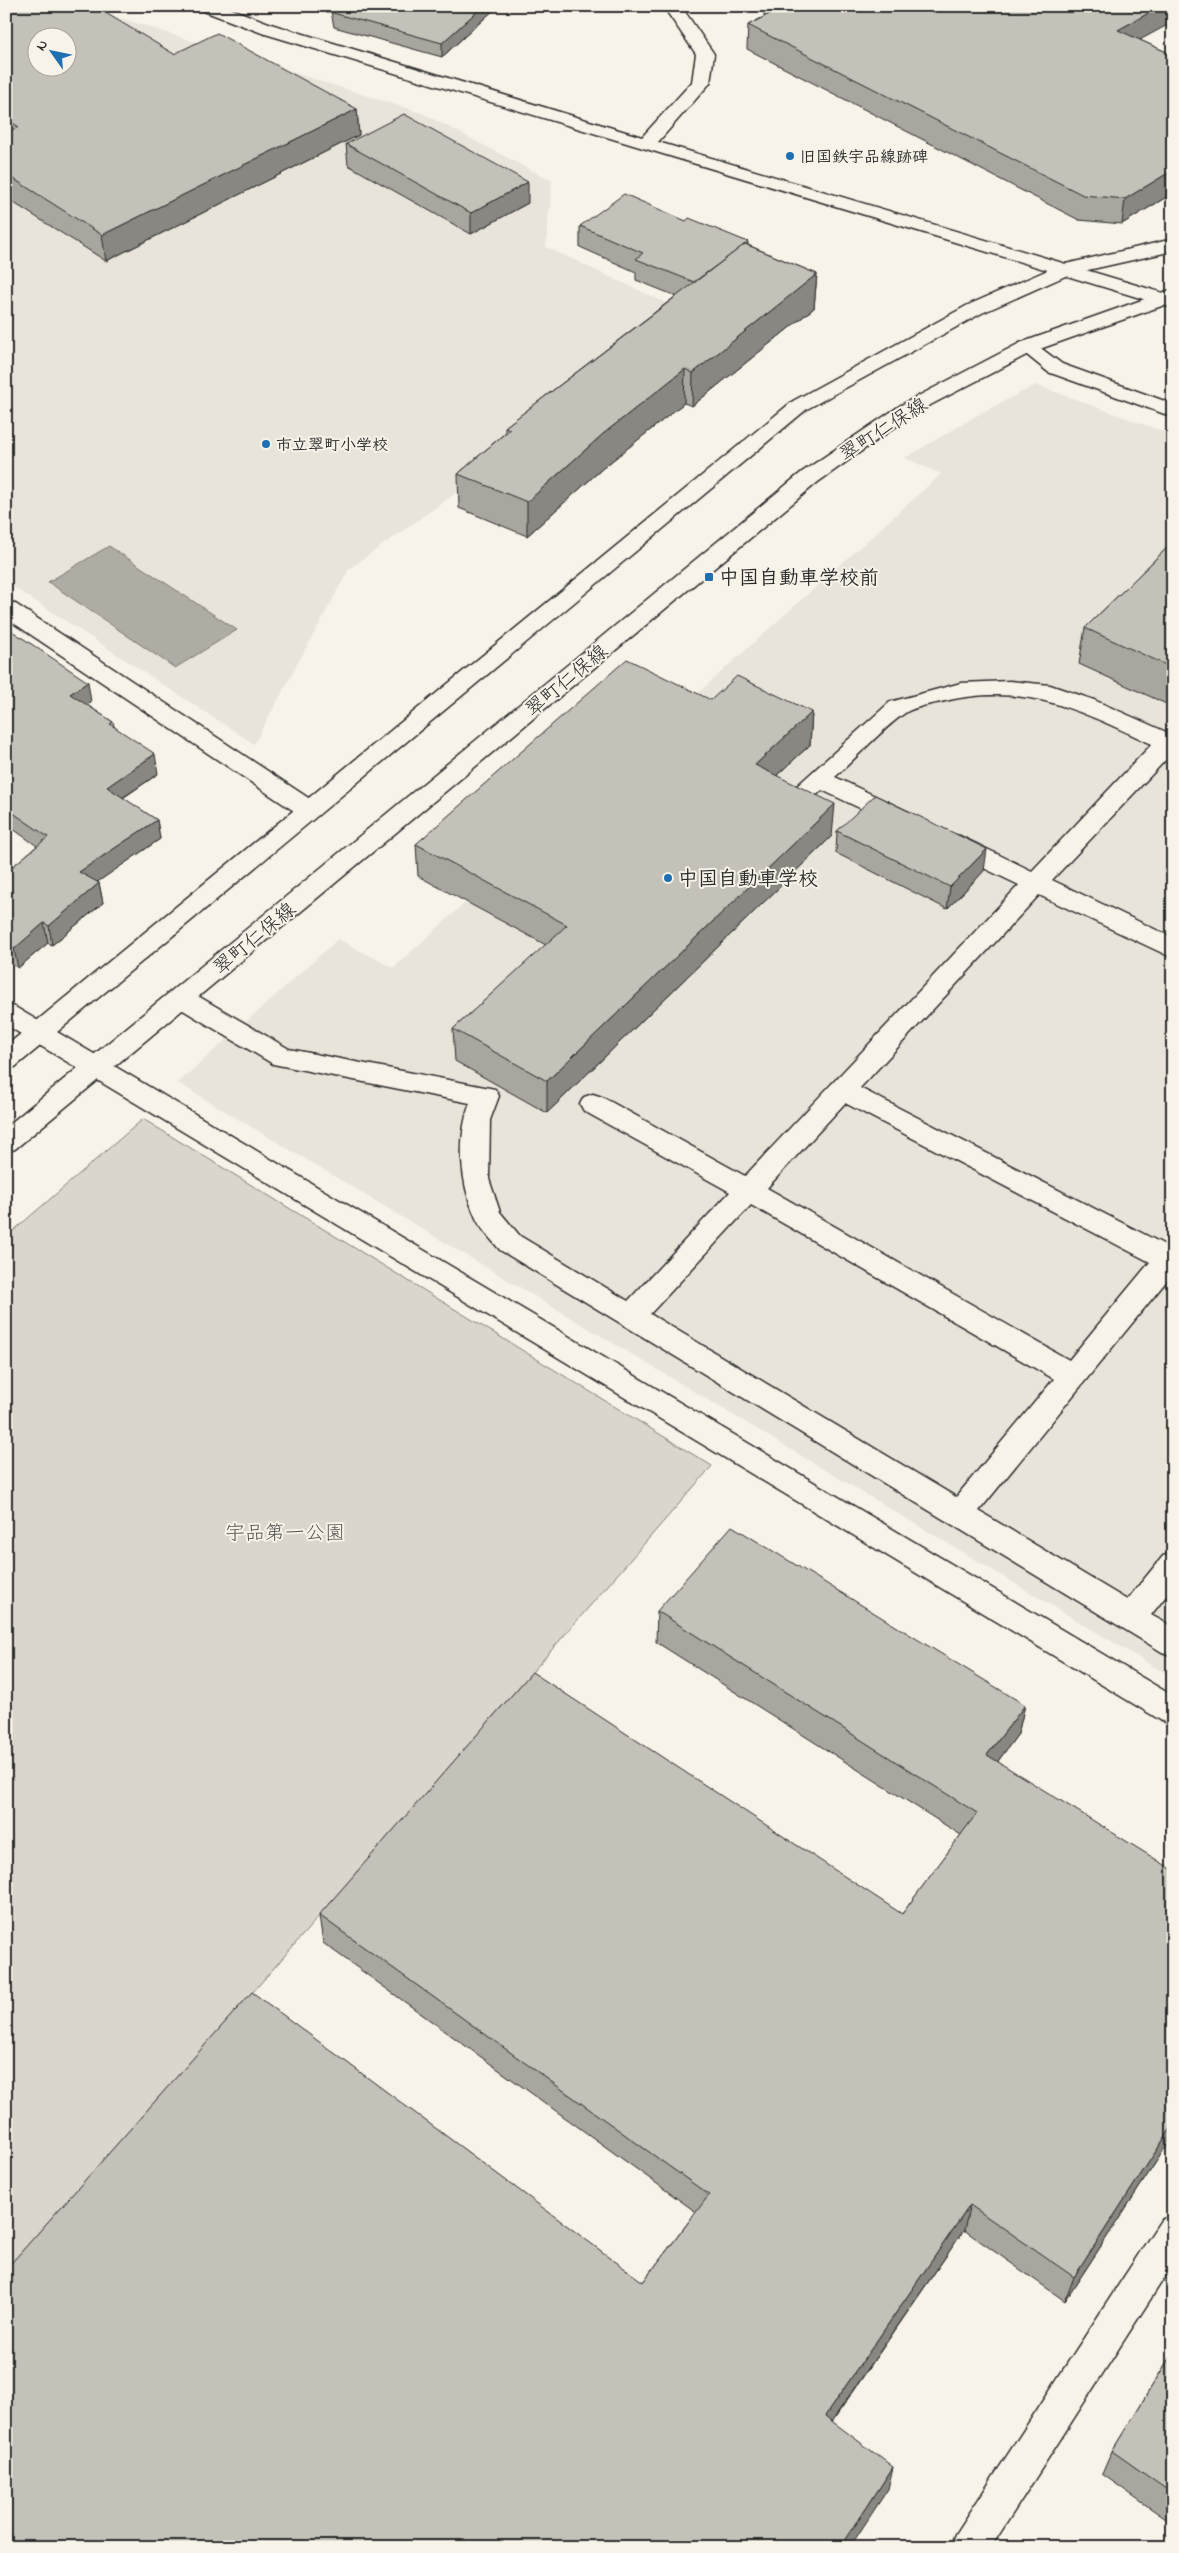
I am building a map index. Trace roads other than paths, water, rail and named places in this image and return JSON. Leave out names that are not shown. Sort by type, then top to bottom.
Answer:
[{"type":"street","points":[[207,6],[268,28],[646,144],[1064,270],[1169,298]]},
{"type":"street","points":[[646,144],[702,83],[705,54],[672,6]]},
{"type":"street","points":[[6,1060],[800,405],[975,308],[1064,270],[1173,245]]},
{"type":"street","name":"翠町仁保線","points":[[6,1142],[810,477],[908,409],[1027,348],[1169,298]]},
{"type":"street","points":[[1027,348],[1055,368],[1173,411]]},
{"type":"street","points":[[6,608],[308,809]]},
{"type":"street","points":[[630,1317],[1036,883],[1170,743],[1086,705],[1050,693],[1010,688],[961,690],[921,699],[898,707],[796,800]]},
{"type":"street","points":[[819,779],[1173,949]]},
{"type":"street","points":[[182,998],[282,1057],[486,1096],[477,1120],[476,1179],[488,1216],[510,1243],[1173,1643]]},
{"type":"street","points":[[6,1013],[1173,1712]]},
{"type":"street","points":[[842,1090],[1171,1258],[959,1515]]},
{"type":"street","points":[[594,1104],[1073,1376]]},
{"type":"street","points":[[1131,1618],[1173,1565]]},
{"type":"street","points":[[969,2547],[1173,2232]]},
{"type":"place","name":"旧国鉄宇品線跡碑","points":[[790,156]]},
{"type":"place","name":"市立翠町小学校","points":[[266,444]]},
{"type":"place","name":"中国自動車学校前","points":[[709,577]]},
{"type":"place","name":"中国自動車学校","points":[[668,878]]},
{"type":"park label","name":"宇品第一公園","points":[[285,1532]]}]
